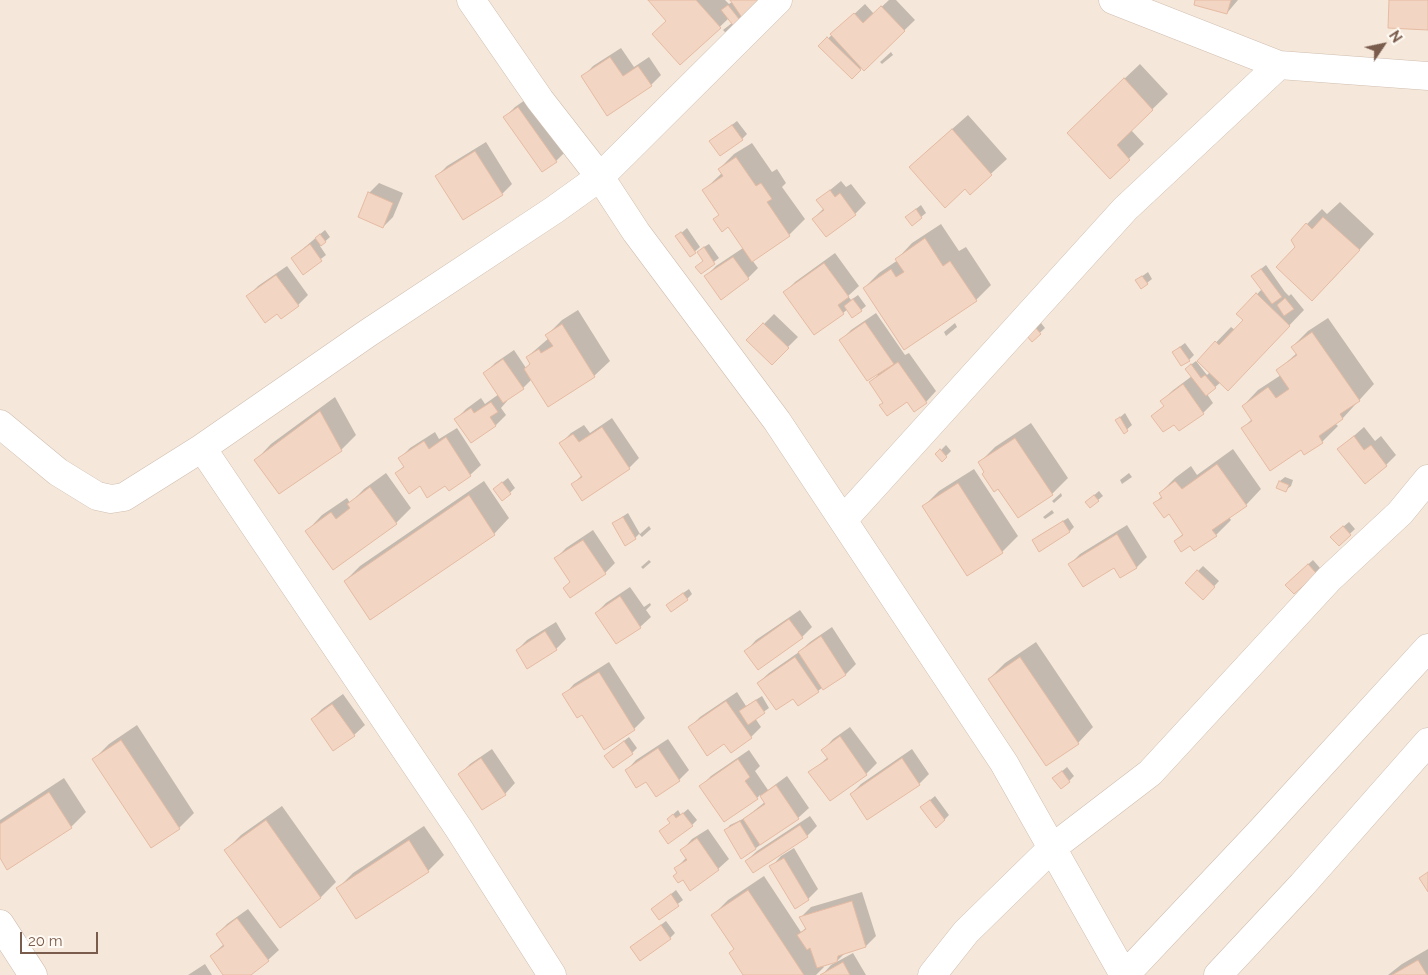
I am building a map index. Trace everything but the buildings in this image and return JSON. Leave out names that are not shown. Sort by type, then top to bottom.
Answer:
[{"type":"street","points":[[471,0],[540,100],[600,177],[636,232],[777,421],[1004,763],[1125,975],[1260,833],[1428,648]]},
{"type":"street","points":[[0,424],[58,472],[97,496],[111,499],[124,497],[202,448],[368,332],[554,210],[600,177],[778,0]]},
{"type":"street","points":[[1113,0],[1279,64],[1428,76]]},
{"type":"street","points":[[843,520],[1124,208],[1279,64]]},
{"type":"street","points":[[202,448],[459,829],[552,975]]},
{"type":"street","points":[[932,975],[966,932],[1052,848],[1150,773],[1329,579],[1400,513],[1428,479]]},
{"type":"street","points":[[1218,975],[1302,886],[1428,742]]},
{"type":"street","points":[[0,924],[33,975]]},
{"type":"shaded area","points":[[0,0],[1428,0],[1428,975],[0,975]]}]
